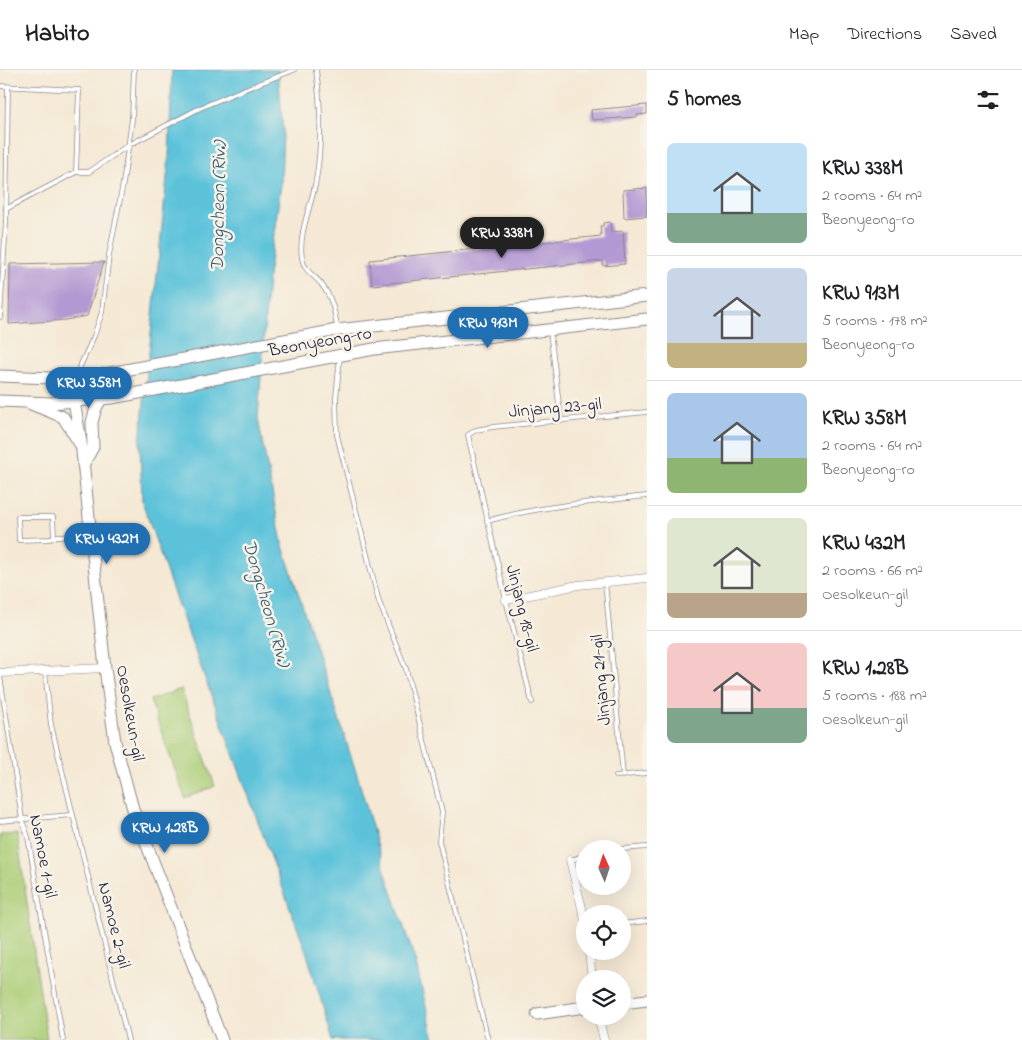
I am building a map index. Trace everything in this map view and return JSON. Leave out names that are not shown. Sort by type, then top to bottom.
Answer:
[{"type":"main road","name":"Beonyeong-ro","points":[[0,376],[75,377],[322,332],[647,296]]},
{"type":"main road","name":"Beonyeong-ro","points":[[0,401],[100,399],[340,354],[647,319]]},
{"type":"main road","name":"Oesolkeun-gil","points":[[75,377],[74,401],[81,446],[115,742],[133,809],[222,1040]]},
{"type":"main road","points":[[83,465],[92,447],[92,422],[100,399]]},
{"type":"main road","points":[[24,402],[62,417],[68,429],[81,446]]},
{"type":"main road","points":[[631,1002],[647,1000]]},
{"type":"main road","points":[[537,1014],[576,1008]]},
{"type":"street","points":[[506,600],[553,589],[647,578]]},
{"type":"street","points":[[0,675],[105,668]]},
{"type":"street","points":[[570,860],[581,905]]},
{"type":"street","points":[[600,1025],[604,1040]]},
{"type":"lane","points":[[75,377],[94,336],[102,312],[109,254],[123,184],[132,119],[134,70]]},
{"type":"lane","points":[[6,209],[76,172],[89,172],[127,146],[200,108],[294,70]]},
{"type":"lane","points":[[316,70],[320,149],[316,181],[304,234],[302,260],[310,275],[321,283],[331,299],[336,315],[337,330]]},
{"type":"lane","points":[[0,86],[79,90],[76,172]]},
{"type":"lane","points":[[0,317],[6,209],[8,87]]},
{"type":"lane","points":[[550,330],[561,420]]},
{"type":"lane","points":[[340,354],[336,398],[337,435],[379,602],[406,669],[442,812],[439,841],[488,1040]]},
{"type":"lane","name":"Jinjang 23-gil","points":[[468,435],[476,430],[492,427],[647,412]]},
{"type":"lane","name":"Jinjang 18-gil","points":[[468,435],[506,600],[532,702]]},
{"type":"lane","points":[[487,520],[552,506],[647,496]]},
{"type":"lane","points":[[54,537],[53,517],[18,518],[19,540],[91,536]]},
{"type":"lane","name":"Jinjang 21-gil","points":[[605,582],[623,776]]},
{"type":"lane","name":"Namoe 2-gil","points":[[45,671],[50,725],[128,1040]]},
{"type":"lane","name":"Namoe 1-gil","points":[[0,675],[22,819],[28,837],[62,1040]]},
{"type":"lane","points":[[616,776],[647,773]]},
{"type":"lane","points":[[0,821],[72,816]]},
{"type":"lane","points":[[631,848],[647,847]]},
{"type":"lane","points":[[570,860],[576,858]]},
{"type":"lane","points":[[631,923],[647,921]]},
{"type":"green space","points":[[181,689],[215,786],[185,798],[150,700]]},
{"type":"green space","points":[[17,834],[47,1040],[0,1040],[0,835]]},
{"type":"water","name":"Dongcheon (Riv.)","points":[[172,70],[278,70],[283,130],[281,185],[268,276],[258,419],[282,543],[358,778],[384,868],[415,960],[434,1040],[333,1040],[307,954],[175,597],[142,501],[140,442],[169,158]]},
{"type":"building","points":[[647,105],[647,114],[637,115],[637,117],[592,120],[591,110]]},
{"type":"building","points":[[647,188],[647,216],[624,218],[623,190]]},
{"type":"building","points":[[610,222],[611,232],[623,231],[625,264],[603,266],[603,261],[372,285],[370,260],[601,236],[600,226],[603,226],[603,223]]},
{"type":"building","points":[[104,262],[87,316],[66,320],[9,324],[10,264]]}]
